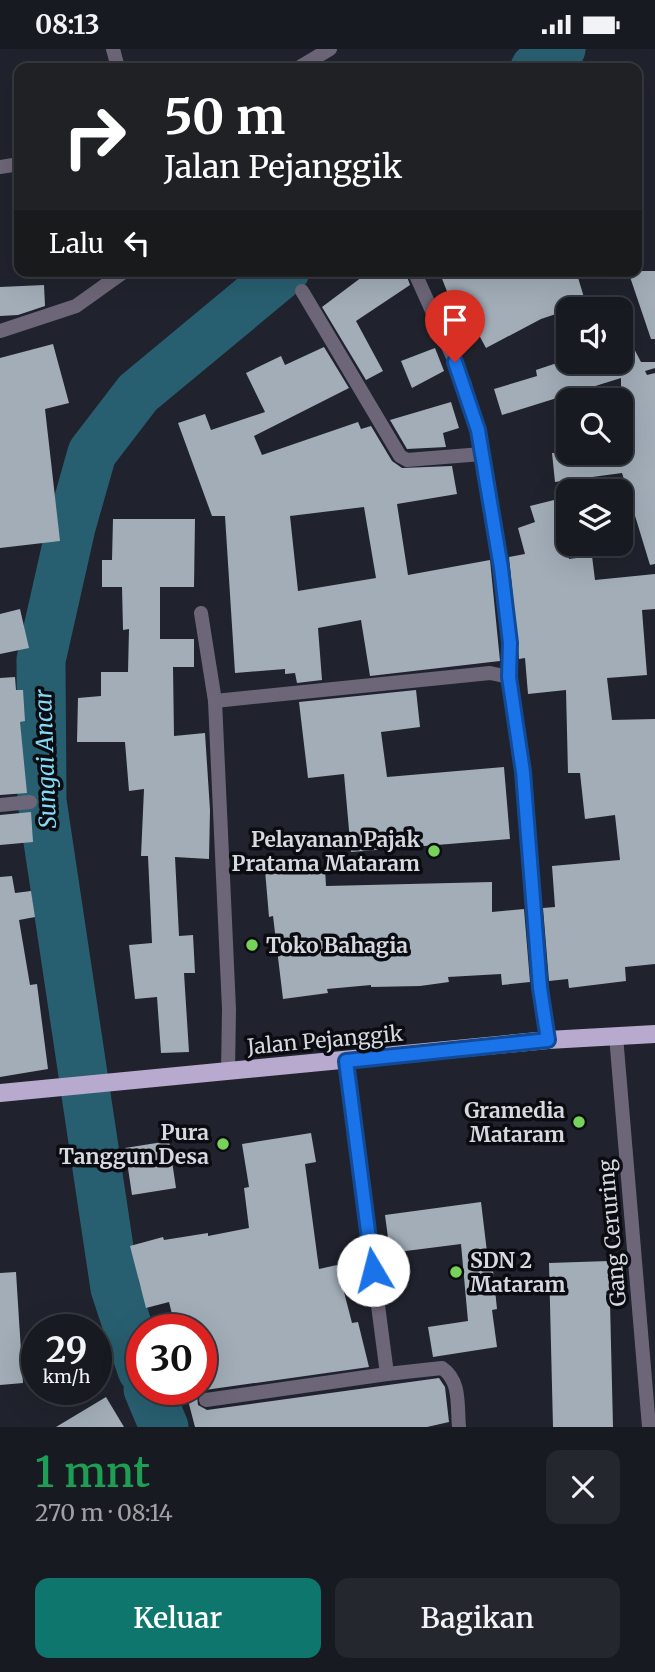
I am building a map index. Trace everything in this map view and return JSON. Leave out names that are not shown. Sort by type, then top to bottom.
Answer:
[{"type":"main road","name":"Jalan Pejanggik","points":[[0,1093],[548,1040],[655,1034]]},
{"type":"street","points":[[306,63],[327,50]]},
{"type":"street","points":[[0,331],[76,306],[116,277]]},
{"type":"street","points":[[417,277],[464,382],[482,454],[510,643],[509,677],[523,772],[540,988],[548,1040]]},
{"type":"street","points":[[302,291],[400,456],[407,460],[482,454]]},
{"type":"street","points":[[201,613],[215,701],[229,1009],[228,1072]]},
{"type":"street","points":[[215,701],[490,673],[509,677]]},
{"type":"street","points":[[0,805],[30,802]]},
{"type":"street","name":"Gang Ceruring","points":[[616,1036],[649,1427]]},
{"type":"street","points":[[346,1061],[387,1374]]},
{"type":"street","points":[[217,1399],[442,1368],[450,1373],[456,1383],[458,1427]]},
{"type":"building","points":[[642,271],[655,271],[655,339],[651,339],[630,277],[642,277]]},
{"type":"building","points":[[362,277],[407,277],[410,285],[356,321],[383,371],[366,380],[322,307]]},
{"type":"building","points":[[441,277],[578,277],[584,297],[556,297],[556,314],[486,348],[458,296],[450,299]]},
{"type":"building","points":[[44,285],[45,306],[18,315],[0,316],[0,287]]},
{"type":"building","points":[[53,344],[69,403],[45,409],[60,541],[0,548],[0,358]]},
{"type":"building","points":[[324,347],[349,388],[254,436],[262,455],[358,422],[361,429],[371,426],[392,461],[402,468],[452,466],[457,494],[397,504],[408,575],[490,560],[500,661],[370,676],[361,620],[318,628],[322,680],[297,683],[295,673],[285,674],[285,669],[235,673],[225,516],[212,516],[178,423],[205,414],[211,430],[265,412],[246,373],[281,356],[285,365]],"holes":[[[364,507],[376,578],[298,591],[290,516]]]},
{"type":"building","points":[[633,347],[641,362],[655,362],[655,368],[645,371],[647,375],[655,373],[655,564],[650,565],[633,509],[633,479],[624,479],[622,473],[556,479],[555,482],[552,453],[556,453],[556,465],[633,465],[633,388],[621,388],[621,378],[589,388],[556,388],[556,398],[502,415],[494,389],[537,376],[536,370],[556,363],[556,374],[633,374]]},
{"type":"building","points":[[435,348],[444,371],[412,388],[401,361]]},
{"type":"building","points":[[451,402],[459,428],[443,433],[446,447],[407,449],[390,420]]},
{"type":"building","points":[[554,500],[556,556],[568,556],[569,559],[592,556],[595,580],[655,574],[655,609],[642,610],[647,675],[607,678],[612,720],[655,719],[655,964],[625,967],[626,981],[569,988],[568,979],[549,981],[543,908],[555,907],[552,866],[620,860],[615,815],[585,819],[580,773],[568,773],[566,690],[528,694],[525,658],[519,659],[509,557],[525,554],[518,528],[535,522],[530,506]]},
{"type":"building","points":[[113,519],[195,519],[194,587],[160,587],[160,639],[194,639],[194,667],[173,667],[174,736],[205,733],[210,810],[209,859],[175,857],[179,936],[193,935],[195,973],[184,973],[189,1052],[161,1053],[157,997],[135,999],[129,945],[152,943],[148,856],[141,856],[144,789],[129,791],[125,742],[77,742],[78,698],[101,696],[101,672],[128,672],[129,629],[123,630],[122,587],[102,587],[102,560],[112,560]]},
{"type":"building","points":[[20,609],[29,648],[0,654],[0,614]]},
{"type":"building","points":[[15,677],[16,690],[23,690],[25,721],[20,722],[27,793],[0,795],[0,678]]},
{"type":"building","points":[[416,690],[420,727],[381,732],[387,777],[504,767],[510,839],[351,852],[344,774],[308,778],[299,702]]},
{"type":"building","points":[[31,812],[33,842],[0,845],[0,815]]},
{"type":"building","points":[[311,866],[312,871],[325,869],[326,886],[492,882],[492,912],[524,909],[530,982],[502,985],[501,974],[448,977],[449,982],[420,986],[371,985],[327,989],[328,993],[283,999],[273,916],[269,917],[265,870]]},
{"type":"building","points":[[12,876],[15,893],[31,891],[35,917],[19,920],[30,985],[37,984],[48,1069],[0,1077],[0,877]]},
{"type":"building","points":[[311,1133],[316,1162],[305,1164],[319,1269],[337,1265],[352,1323],[358,1322],[369,1367],[217,1388],[217,1314],[172,1314],[169,1302],[146,1308],[130,1246],[163,1237],[164,1240],[208,1233],[208,1236],[249,1228],[244,1188],[249,1187],[242,1144]]},
{"type":"building","points":[[169,1141],[176,1188],[132,1195],[125,1148]]},
{"type":"building","points":[[481,1202],[487,1252],[491,1251],[497,1309],[492,1310],[497,1347],[433,1357],[428,1327],[468,1321],[461,1244],[390,1253],[385,1215]]},
{"type":"building","points":[[609,1261],[613,1427],[553,1427],[549,1263]]},
{"type":"building","points":[[16,1272],[21,1383],[0,1385],[0,1273]]},
{"type":"building","points":[[439,1378],[445,1387],[449,1422],[427,1427],[195,1427],[189,1405],[198,1405],[207,1410]]},
{"type":"building","points":[[93,1405],[111,1405],[124,1427],[56,1427]]},
{"type":"waterway","name":"Sungai Ancar","points":[[542,63],[561,49]]},
{"type":"waterway","name":"Sungai Ancar","points":[[126,1321],[115,1288],[42,801],[41,660],[71,527],[92,453],[138,393],[278,277]]},
{"type":"waterway","name":"Sungai Ancar","points":[[155,1405],[164,1427]]},
{"type":"place","name":"Pelayanan Pajak Pratama Mataram","points":[[434,851]]},
{"type":"place","name":"Toko Bahagia","points":[[252,945]]},
{"type":"place","name":"Gramedia Mataram","points":[[579,1122]]},
{"type":"place","name":"Pura Tanggun Desa","points":[[223,1144]]},
{"type":"place","name":"SDN 2 Mataram","points":[[456,1272]]},
{"type":"route","points":[[373,1270],[346,1061],[548,1040],[540,988],[523,772],[509,677],[510,643],[501,568],[478,430],[464,382],[455,362]]}]
